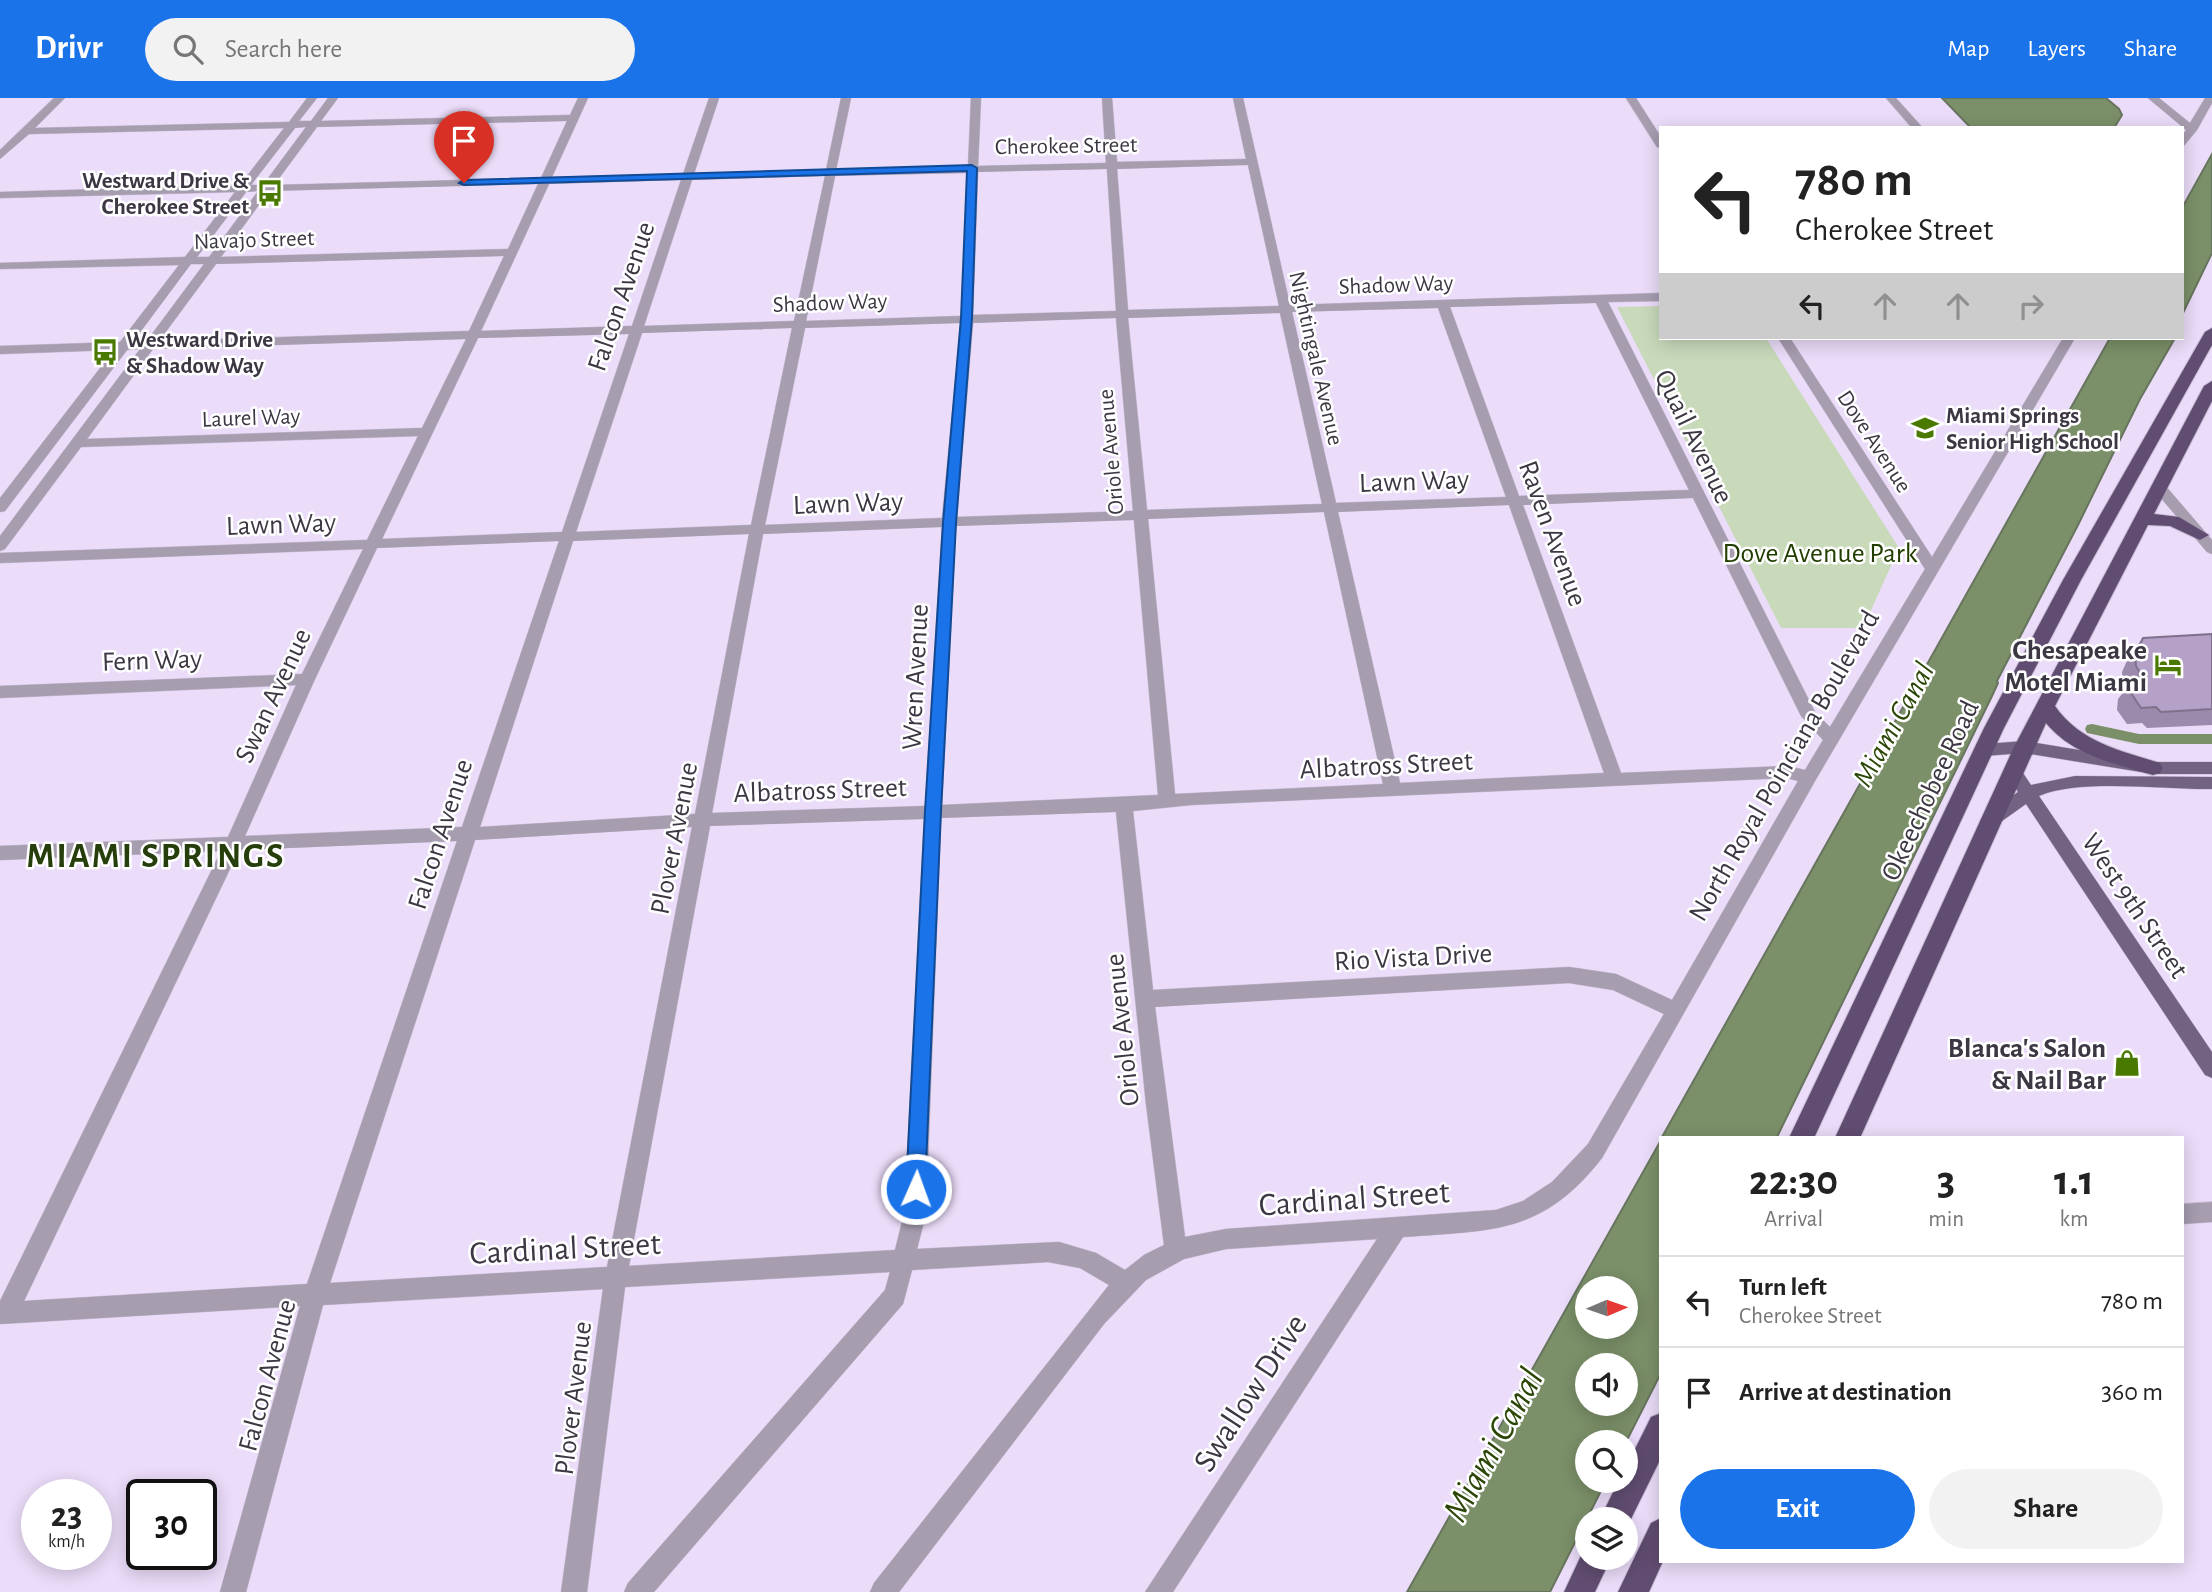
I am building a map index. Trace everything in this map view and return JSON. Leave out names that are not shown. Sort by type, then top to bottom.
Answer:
[{"type":"highway","name":"Okeechobee Road","points":[[1802,1136],[1993,742],[2143,454],[2212,332]]},
{"type":"highway","points":[[1848,1136],[2024,747],[2210,392],[2199,382],[2193,365]]},
{"type":"highway","points":[[2143,454],[2149,475],[2159,487]]},
{"type":"highway","points":[[2142,519],[2173,521],[2200,535]]},
{"type":"highway","points":[[2045,707],[2054,724],[2075,741],[2153,768]]},
{"type":"highway","points":[[1993,742],[2013,771]]},
{"type":"highway","points":[[1621,1507],[1659,1431]]},
{"type":"highway","points":[[1633,1592],[1659,1537]]},
{"type":"highway","points":[[1580,1592],[1591,1570]]},
{"type":"main road","points":[[1993,742],[2153,768],[2212,768]]},
{"type":"main road","name":"West 9th Street","points":[[2013,771],[2212,1069]]},
{"type":"main road","points":[[1990,821],[2029,794],[2047,786],[2212,783]]},
{"type":"street","points":[[0,156],[60,98]]},
{"type":"street","points":[[0,508],[312,98]]},
{"type":"street","points":[[0,546],[333,98]]},
{"type":"street","name":"Swan Avenue","points":[[3,1313],[234,842],[307,680],[473,336],[583,98]]},
{"type":"street","name":"Falcon Avenue","points":[[233,1592],[315,1294],[714,98]]},
{"type":"street","name":"Plover Avenue","points":[[574,1592],[615,1278],[704,820],[757,529],[846,98]]},
{"type":"street","name":"Wren Avenue","points":[[637,1592],[895,1296],[915,1214],[933,811],[949,523],[967,318],[976,98]]},
{"type":"street","name":"Oriole Avenue","points":[[1107,98],[1122,314],[1167,801]]},
{"type":"street","name":"Nightingale Avenue","points":[[1238,98],[1393,790]]},
{"type":"street","points":[[1631,98],[1659,142]]},
{"type":"street","points":[[1891,98],[1916,126]]},
{"type":"street","points":[[2153,98],[2192,130]]},
{"type":"street","points":[[2184,142],[2210,98]]},
{"type":"street","points":[[25,131],[573,118]]},
{"type":"street","name":"Cherokee Street","points":[[0,195],[1252,162]]},
{"type":"street","name":"Navajo Street","points":[[0,266],[510,252]]},
{"type":"street","name":"Shadow Way","points":[[0,350],[1659,297]]},
{"type":"street","name":"Quail Avenue","points":[[1600,299],[1809,716],[1832,739]]},
{"type":"street","name":"Raven Avenue","points":[[1443,304],[1615,780]]},
{"type":"street","name":"Dove Avenue","points":[[1785,340],[1931,567]]},
{"type":"street","name":"North Royal Poinciana Boulevard","points":[[1534,1207],[1566,1185],[1591,1157],[1931,567],[2068,340]]},
{"type":"street","name":"Laurel Way","points":[[78,443],[426,432]]},
{"type":"street","points":[[2159,487],[2212,549]]},
{"type":"street","name":"Lawn Way","points":[[0,558],[1697,494]]},
{"type":"street","name":"Fern Way","points":[[0,692],[307,680]]},
{"type":"street","name":"Albatross Street","points":[[0,853],[467,834],[704,820],[1124,805],[1776,772],[1809,777]]},
{"type":"street","name":"Oriole Avenue","points":[[1124,805],[1176,1250]]},
{"type":"street","name":"Rio Vista Drive","points":[[1145,999],[1569,975],[1616,982],[1676,1011]]},
{"type":"street","name":"Cardinal Street","points":[[1176,1250],[1226,1239],[1496,1220],[1534,1207]]},
{"type":"street","points":[[2184,1214],[2212,1212]]},
{"type":"street","name":"Swallow Drive","points":[[1158,1592],[1396,1229]]},
{"type":"street","points":[[883,1592],[1082,1333],[1125,1283],[1152,1260],[1176,1250]]},
{"type":"street","name":"Cardinal Street","points":[[3,1313],[903,1259],[1068,1253],[1094,1262],[1125,1283]]},
{"type":"green space","name":"Dove Avenue Park","points":[[1659,306],[1659,340],[1767,340],[1899,548],[1863,628],[1781,628],[1617,307]]},
{"type":"water","points":[[1942,98],[2106,98],[2122,115],[2115,126],[1969,126]]},
{"type":"water","points":[[2212,154],[2212,253],[2184,311],[2184,204]]},
{"type":"water","points":[[2109,340],[2174,340],[2140,399],[1997,681],[1777,1136],[1663,1136]]},
{"type":"water","name":"Miami Canal","points":[[1659,1144],[1659,1377],[1632,1430],[1575,1430],[1575,1493],[1600,1493],[1593,1507],[1575,1507],[1575,1542],[1550,1592],[1407,1592],[1575,1293],[1575,1339],[1638,1339],[1638,1276],[1585,1276]]},
{"type":"building","points":[[2212,634],[2212,709],[2161,712],[2156,707],[2141,708],[2131,693],[2132,683],[2145,682],[2136,666],[2135,655],[2143,638]]},
{"type":"waterway","points":[[2092,729],[2139,739],[2212,739]]},
{"type":"place","name":"Westward Drive & Cherokee Street","points":[[270,193]]},
{"type":"place","name":"Westward Drive & Shadow Way","points":[[105,352]]},
{"type":"place","name":"Miami Springs Senior High School","points":[[1925,428]]},
{"type":"place","name":"Chesapeake Motel Miami","points":[[2168,665]]},
{"type":"place","name":"Blanca's Salon & Nail Bar","points":[[2127,1063]]},
{"type":"district","name":"MIAMI SPRINGS","points":[[156,855]]},
{"type":"route","points":[[464,183],[972,168],[967,318],[949,523],[933,811],[916,1189]]}]
